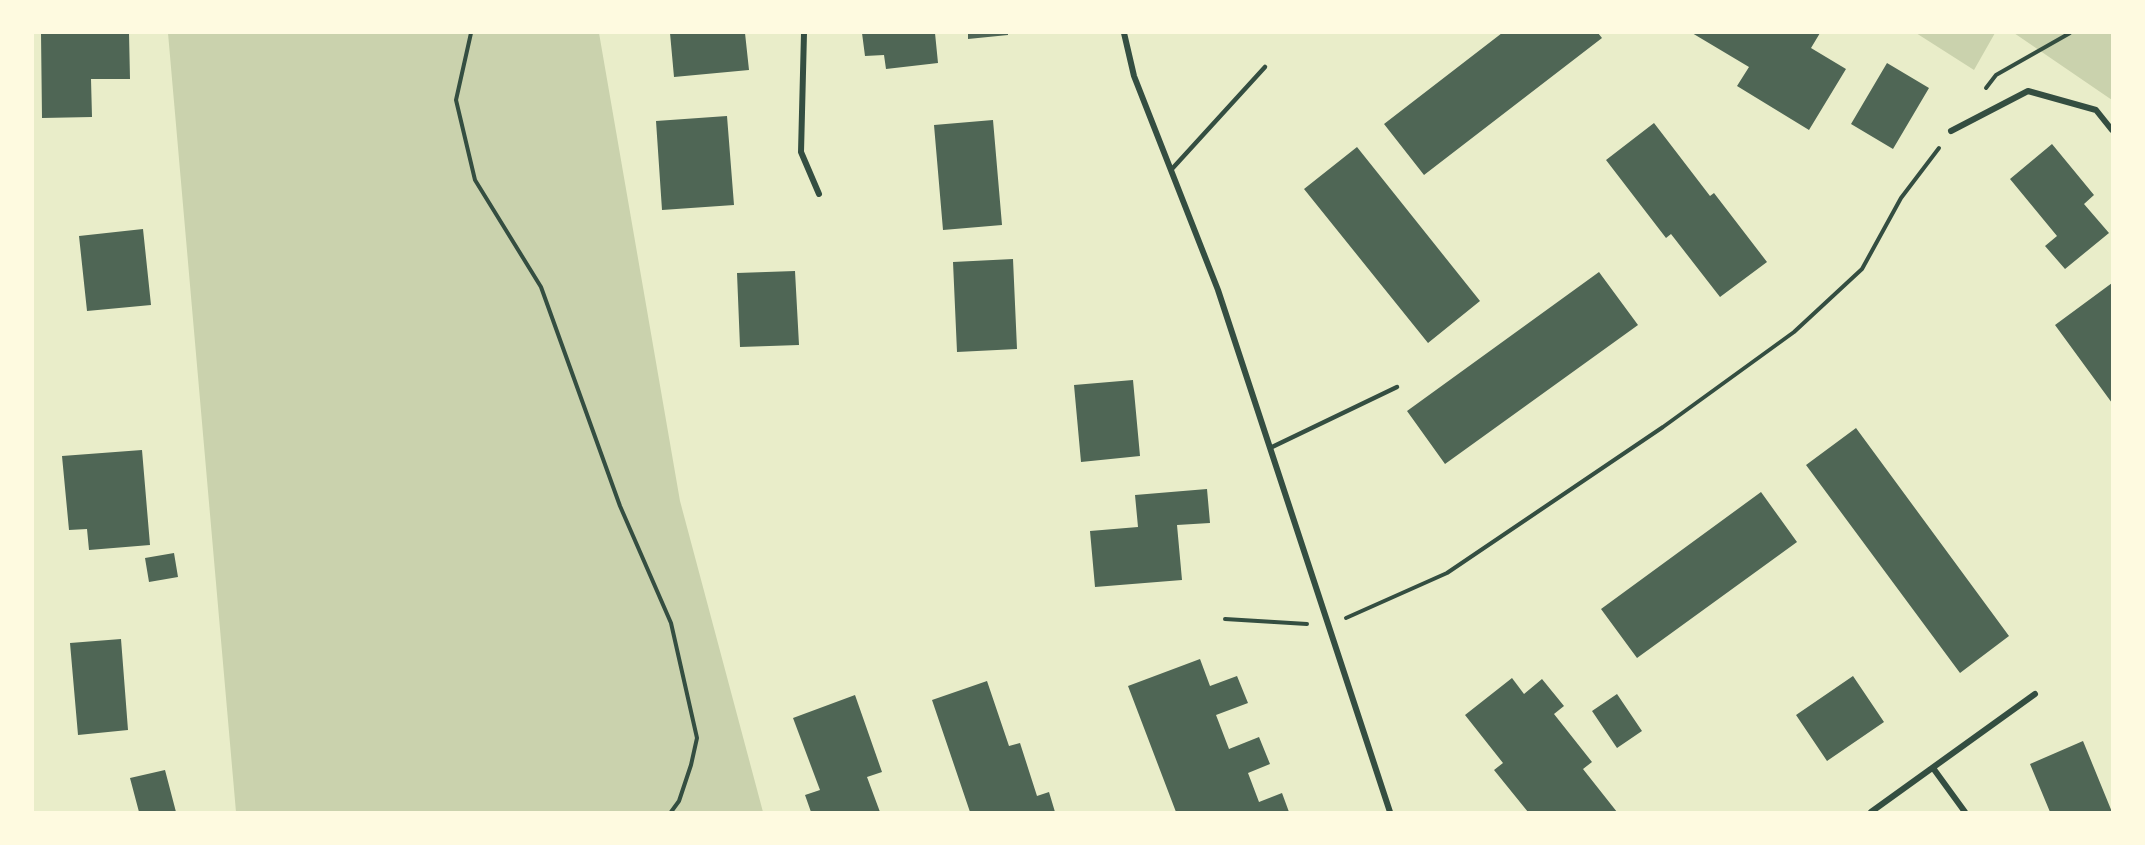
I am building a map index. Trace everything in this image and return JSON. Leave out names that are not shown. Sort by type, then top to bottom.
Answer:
[{"type":"street","points":[[804,33],[801,152],[819,194]]},
{"type":"street","points":[[1124,33],[1134,76],[1218,290],[1390,812]]},
{"type":"street","points":[[1951,131],[2028,91],[2096,110],[2112,130]]},
{"type":"street","points":[[1871,812],[2035,694]]},
{"type":"street","points":[[1933,768],[1965,812]]},
{"type":"lane","points":[[1171,170],[1265,67]]},
{"type":"lane","points":[[1270,448],[1397,387]]},
{"type":"path","points":[[471,33],[456,100],[474,180],[541,287],[620,506],[671,623],[697,738],[679,801],[671,812]]},
{"type":"path","points":[[1225,619],[1329,626],[1447,573],[1663,427],[1794,332],[1862,269],[1901,198],[1951,131]]},
{"type":"green space","points":[[168,33],[599,33],[680,501],[763,812],[236,812]]},
{"type":"green space","points":[[1916,33],[1995,33],[1974,70]]},
{"type":"green space","points":[[2014,33],[2112,33],[2112,100]]},
{"type":"building","points":[[41,33],[129,33],[130,79],[91,79],[92,117],[42,118]]},
{"type":"building","points":[[670,33],[745,33],[749,70],[674,77]]},
{"type":"building","points":[[862,33],[935,33],[938,63],[886,69],[884,55],[865,56]]},
{"type":"building","points":[[968,33],[1008,33],[1008,35],[968,39]]},
{"type":"building","points":[[1502,33],[1598,33],[1602,38],[1424,175],[1384,124]]},
{"type":"building","points":[[1692,33],[1820,33],[1811,48],[1846,69],[1809,130],[1737,86],[1749,67]]},
{"type":"building","points":[[1887,63],[1929,88],[1893,149],[1851,124]]},
{"type":"building","points":[[727,116],[734,205],[662,210],[656,121]]},
{"type":"building","points":[[993,120],[1002,225],[943,230],[934,125]]},
{"type":"building","points":[[1654,123],[1710,196],[1714,193],[1767,262],[1720,297],[1671,234],[1666,238],[1606,160]]},
{"type":"building","points":[[2052,144],[2094,195],[2084,204],[2109,233],[2065,269],[2045,246],[2057,236],[2010,179]]},
{"type":"building","points":[[1357,147],[1480,301],[1428,343],[1304,189]]},
{"type":"building","points":[[143,229],[151,305],[87,311],[79,236]]},
{"type":"building","points":[[1013,259],[1017,349],[957,352],[953,262]]},
{"type":"building","points":[[795,271],[799,345],[740,347],[737,273]]},
{"type":"building","points":[[1599,272],[1638,325],[1445,464],[1407,411]]},
{"type":"building","points":[[2112,283],[2112,403],[2055,325]]},
{"type":"building","points":[[1133,380],[1140,456],[1081,462],[1074,385]]},
{"type":"building","points":[[1856,428],[2009,636],[1960,673],[1806,465]]},
{"type":"building","points":[[142,450],[150,545],[89,550],[87,529],[69,530],[62,456]]},
{"type":"building","points":[[1207,489],[1210,523],[1177,525],[1182,580],[1095,587],[1090,531],[1138,527],[1135,495]]},
{"type":"building","points":[[1761,492],[1797,542],[1637,658],[1601,609]]},
{"type":"building","points":[[174,553],[178,577],[149,582],[145,558]]},
{"type":"building","points":[[121,639],[128,730],[78,735],[70,643]]},
{"type":"building","points":[[1200,659],[1210,686],[1237,676],[1248,703],[1216,715],[1229,749],[1259,737],[1270,764],[1248,773],[1259,802],[1282,793],[1289,812],[1176,812],[1128,686]]},
{"type":"building","points":[[1853,676],[1884,722],[1827,761],[1796,715]]},
{"type":"building","points":[[1512,678],[1524,694],[1542,679],[1564,706],[1554,714],[1592,762],[1583,769],[1617,812],[1528,812],[1494,770],[1503,763],[1465,715]]},
{"type":"building","points":[[987,681],[1009,746],[1020,743],[1037,796],[1049,792],[1055,812],[970,812],[932,700]]},
{"type":"building","points":[[1617,694],[1642,731],[1617,748],[1592,711]]},
{"type":"building","points":[[855,695],[882,772],[867,777],[880,812],[811,812],[805,795],[820,790],[793,718]]},
{"type":"building","points":[[2083,741],[2112,812],[2050,812],[2030,764]]},
{"type":"building","points":[[165,770],[176,812],[139,812],[130,778]]}]
